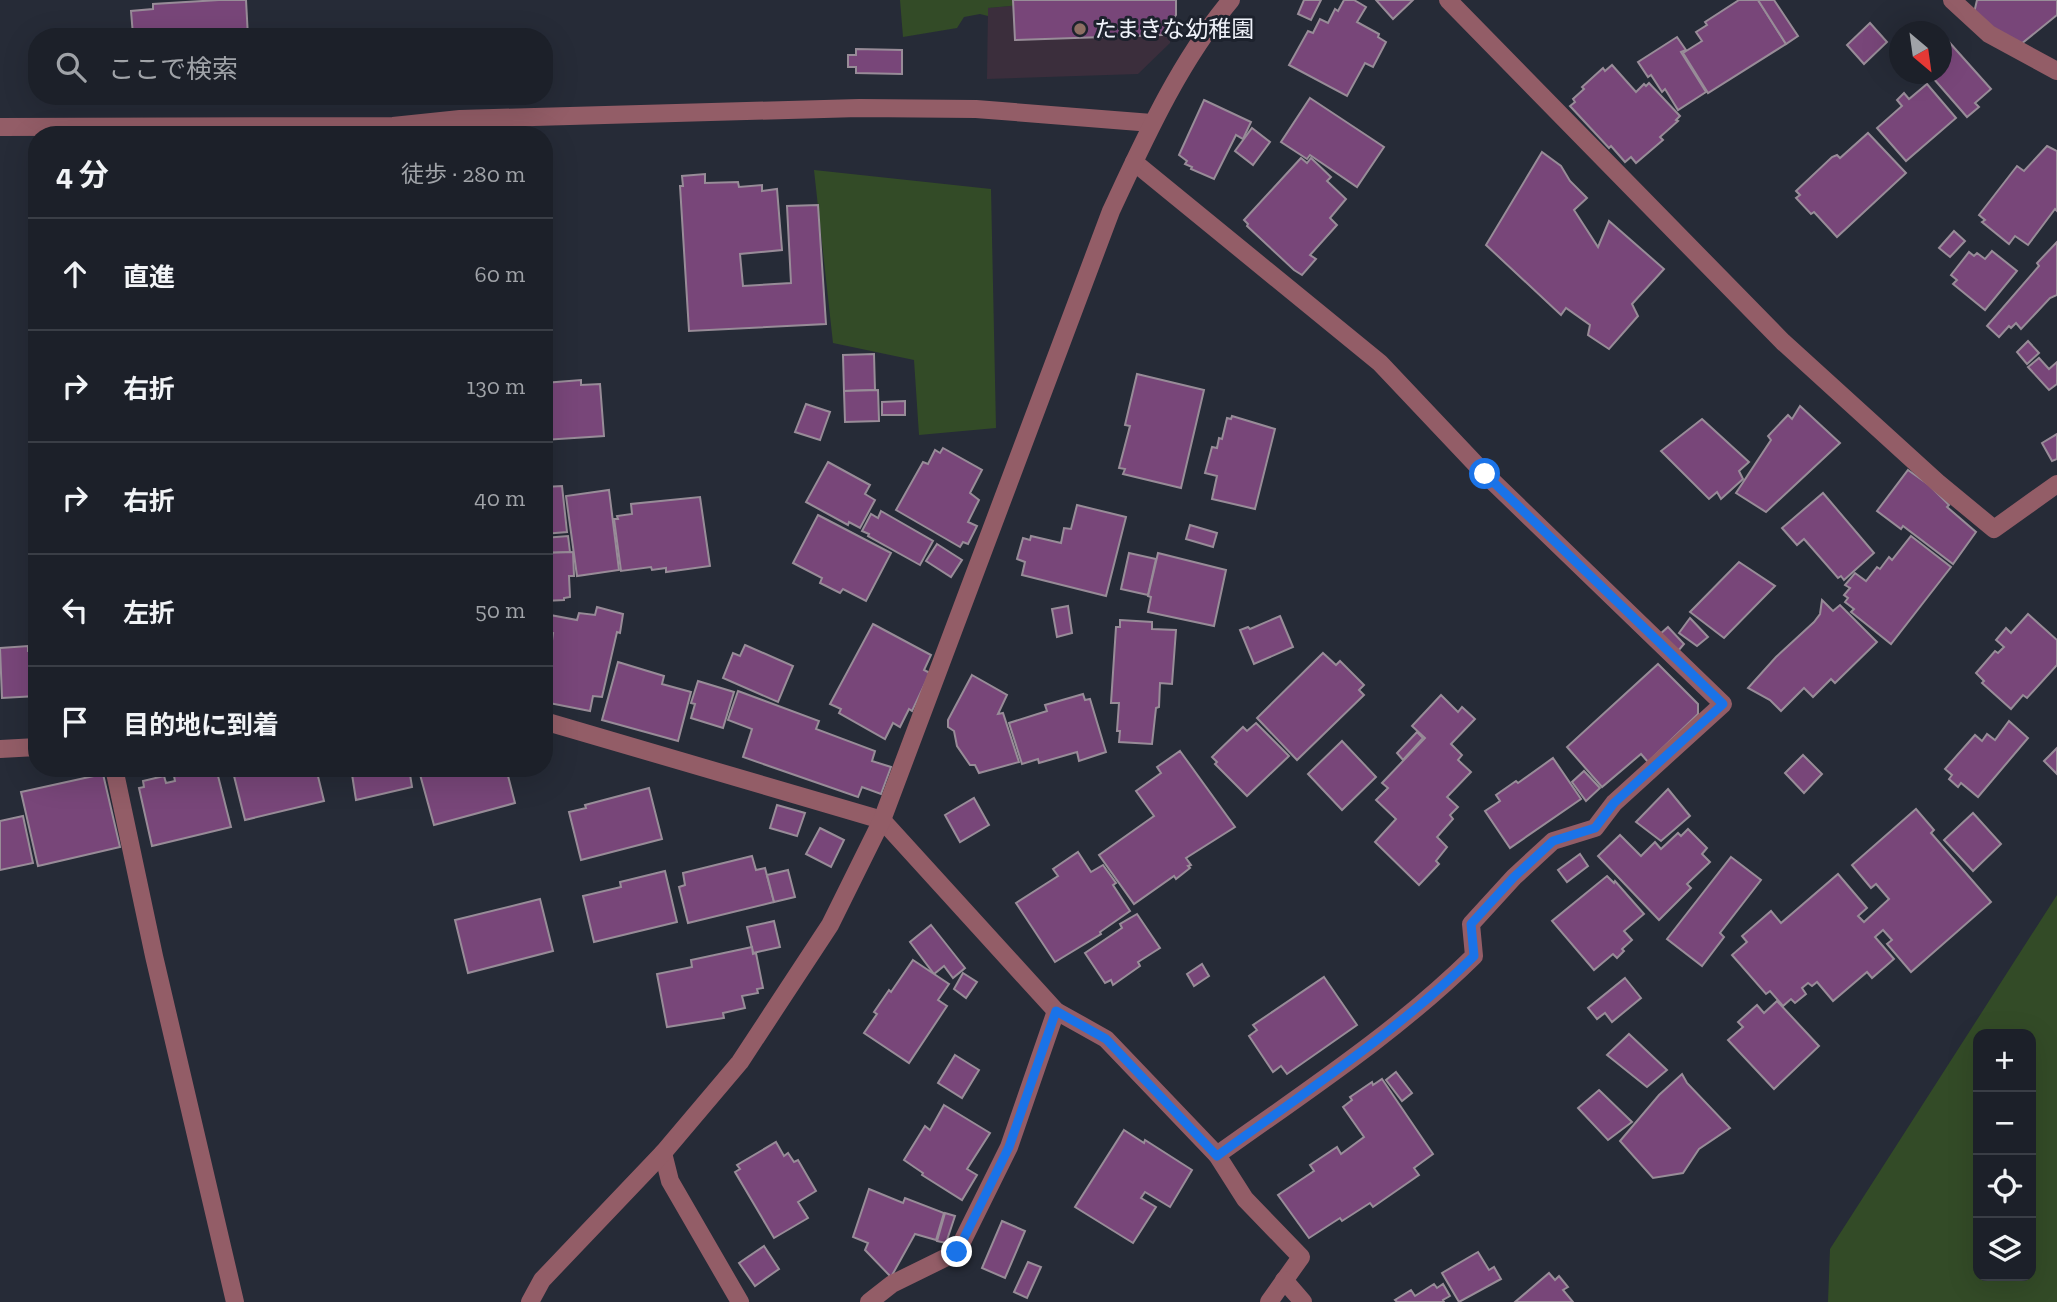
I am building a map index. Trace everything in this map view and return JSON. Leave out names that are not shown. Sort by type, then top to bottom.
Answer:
[{"type":"street","points":[[530,1302],[542,1280],[663,1153],[740,1062],[830,925],[882,820],[1111,211],[1152,123],[1212,23],[1231,0]]},
{"type":"street","points":[[1448,0],[1783,342],[1994,530],[2057,485]]},
{"type":"street","points":[[1952,0],[1989,34],[2057,71]]},
{"type":"street","points":[[420,126],[473,118],[859,108],[976,109],[1152,123]]},
{"type":"street","points":[[0,127],[28,127]]},
{"type":"street","points":[[1134,162],[1380,363],[1485,474],[1723,704],[1614,803],[1595,828],[1553,841],[1514,877],[1471,924],[1474,956],[1440,989],[1381,1037],[1217,1156]]},
{"type":"street","points":[[553,724],[882,820],[1056,1011],[1106,1039],[1217,1156],[1245,1199],[1301,1256],[1269,1302]]},
{"type":"street","points":[[0,749],[28,747]]},
{"type":"street","points":[[116,777],[154,956],[235,1302]]},
{"type":"street","points":[[869,1302],[892,1284],[957,1252],[1009,1147],[1056,1011]]},
{"type":"street","points":[[663,1153],[670,1181],[740,1302]]},
{"type":"street","points":[[1284,1280],[1303,1302]]},
{"type":"shaded area","name":"たまきな幼稚園","points":[[1074,0],[1176,0],[1170,43],[1138,74],[987,79],[988,8]]},
{"type":"green space","points":[[900,0],[1074,0],[988,8],[988,16],[980,14],[964,17],[957,28],[903,37]]},
{"type":"green space","points":[[814,170],[991,189],[996,428],[919,435],[914,360],[833,343]]},
{"type":"green space","points":[[2057,895],[2057,1302],[1828,1302],[1830,1249]]},
{"type":"building","points":[[246,0],[248,28],[132,28],[131,11],[153,9],[153,4]]},
{"type":"building","points":[[1013,0],[1176,0],[1176,15],[1162,35],[1015,40]]},
{"type":"building","points":[[1304,0],[1321,0],[1311,20],[1298,14]]},
{"type":"building","points":[[1344,0],[1354,0],[1366,7],[1357,22],[1379,34],[1378,37],[1386,42],[1373,67],[1365,63],[1347,96],[1289,65],[1308,31],[1313,33],[1320,19],[1328,23],[1335,9],[1338,11]]},
{"type":"building","points":[[1376,0],[1413,0],[1393,19]]},
{"type":"building","points":[[1739,0],[1758,0],[1786,44],[1708,93],[1683,53],[1702,41],[1696,32],[1707,25],[1705,22]]},
{"type":"building","points":[[1758,0],[1774,0],[1798,36],[1786,44]]},
{"type":"building","points":[[1977,0],[2057,0],[2057,15],[2010,53],[1974,13]]},
{"type":"building","points":[[1870,23],[1887,42],[1864,64],[1847,45]]},
{"type":"building","points":[[1677,37],[1686,50],[1681,52],[1706,92],[1678,110],[1665,89],[1662,92],[1638,62]]},
{"type":"building","points":[[1952,45],[1991,89],[1975,103],[1979,107],[1967,117],[1938,84],[1952,84]]},
{"type":"building","points":[[856,49],[902,50],[902,74],[856,73],[856,67],[848,67],[848,55],[856,55]]},
{"type":"building","points":[[1612,65],[1636,92],[1649,83],[1680,116],[1660,137],[1663,140],[1636,163],[1631,157],[1625,162],[1570,106],[1575,102],[1573,99],[1584,89],[1582,87],[1603,68],[1605,71]]},
{"type":"building","points":[[1927,84],[1956,118],[1906,161],[1877,128],[1902,106],[1897,100],[1904,93],[1909,99]]},
{"type":"building","points":[[1310,98],[1384,147],[1357,187],[1310,155],[1307,159],[1281,142]]},
{"type":"building","points":[[1204,100],[1251,122],[1243,139],[1236,135],[1214,179],[1191,169],[1192,167],[1185,164],[1187,161],[1179,155]]},
{"type":"building","points":[[1252,128],[1270,142],[1253,165],[1235,151]]},
{"type":"building","points":[[1868,133],[1906,173],[1837,237],[1814,212],[1811,214],[1796,198],[1800,195],[1796,191],[1832,157],[1837,155],[1840,158]]},
{"type":"building","points":[[2047,146],[2057,151],[2057,211],[2055,209],[2028,245],[2015,236],[2009,244],[1982,222],[1985,220],[1979,215],[2017,166],[2024,171]]},
{"type":"building","points":[[1542,152],[1561,166],[1570,181],[1587,198],[1574,210],[1598,247],[1609,221],[1664,269],[1632,304],[1638,316],[1609,349],[1588,335],[1590,325],[1566,308],[1561,315],[1486,245]]},
{"type":"building","points":[[1301,158],[1307,163],[1311,158],[1331,177],[1327,181],[1346,199],[1330,218],[1337,225],[1310,255],[1316,259],[1302,275],[1247,226],[1244,220]]},
{"type":"building","points":[[705,174],[705,183],[738,182],[739,187],[762,185],[762,191],[777,189],[782,250],[740,254],[743,286],[791,283],[787,206],[818,205],[826,324],[689,331],[680,186],[683,186],[682,176]]},
{"type":"building","points":[[1954,231],[1965,241],[1950,257],[1939,248]]},
{"type":"building","points":[[2057,242],[2057,295],[2050,298],[2021,329],[2016,323],[2011,328],[2009,326],[1999,337],[1987,326]]},
{"type":"building","points":[[1992,251],[2017,271],[1985,310],[1953,284],[1957,280],[1951,275],[1969,252],[1974,256],[1977,253],[1985,259]]},
{"type":"building","points":[[2028,341],[2039,353],[2027,364],[2017,352]]},
{"type":"building","points":[[874,354],[875,390],[844,391],[843,355]]},
{"type":"building","points":[[2039,358],[2049,369],[2057,362],[2057,384],[2049,390],[2028,367]]},
{"type":"building","points":[[1137,374],[1204,390],[1181,488],[1123,474],[1125,469],[1119,468],[1130,426],[1125,425]]},
{"type":"building","points":[[581,380],[581,385],[600,384],[604,436],[553,439],[553,382]]},
{"type":"building","points":[[878,390],[879,421],[845,422],[844,391]]},
{"type":"building","points":[[905,401],[905,415],[882,415],[882,402]]},
{"type":"building","points":[[806,404],[830,412],[820,440],[795,432]]},
{"type":"building","points":[[1800,406],[1840,443],[1766,512],[1736,493],[1771,440],[1768,436],[1788,415],[1792,419]]},
{"type":"building","points":[[1232,416],[1275,429],[1255,509],[1212,499],[1217,476],[1205,473],[1212,447],[1217,448],[1227,418],[1231,419]]},
{"type":"building","points":[[1702,419],[1749,462],[1739,471],[1743,479],[1721,499],[1717,492],[1709,499],[1661,451]]},
{"type":"building","points":[[2057,434],[2057,459],[2052,461],[2042,443]]},
{"type":"building","points":[[943,448],[982,470],[970,493],[979,500],[968,522],[977,526],[968,544],[963,542],[960,547],[896,510],[923,462],[928,464],[935,450],[940,453]]},
{"type":"building","points":[[828,462],[870,485],[865,494],[875,500],[860,528],[849,522],[848,525],[806,502]]},
{"type":"building","points":[[1908,470],[1929,485],[1949,505],[1947,507],[1976,532],[1953,564],[1903,526],[1901,529],[1877,511]]},
{"type":"building","points":[[553,486],[562,486],[567,532],[553,533]]},
{"type":"building","points":[[609,490],[619,570],[577,576],[566,496]]},
{"type":"building","points":[[1823,493],[1874,553],[1844,580],[1841,576],[1838,578],[1804,539],[1797,545],[1782,528]]},
{"type":"building","points":[[700,497],[710,566],[666,572],[666,568],[652,570],[651,567],[621,571],[614,519],[618,519],[617,516],[632,514],[631,504]]},
{"type":"building","points":[[1077,505],[1126,517],[1106,596],[1022,575],[1025,562],[1017,559],[1023,538],[1030,540],[1031,536],[1061,543],[1064,528],[1071,529]]},
{"type":"building","points":[[881,511],[933,541],[920,565],[862,531],[871,514],[878,518]]},
{"type":"building","points":[[818,515],[891,553],[866,601],[843,589],[840,593],[820,583],[822,578],[793,563]]},
{"type":"building","points":[[1190,525],[1217,533],[1213,547],[1186,539]]},
{"type":"building","points":[[568,536],[570,552],[553,553],[553,537]]},
{"type":"building","points":[[1911,536],[1951,567],[1891,644],[1851,612],[1854,609],[1845,602],[1848,598],[1844,595],[1850,588],[1845,585],[1855,573],[1866,581],[1889,557],[1892,560]]},
{"type":"building","points":[[937,544],[962,560],[951,577],[926,561]]},
{"type":"building","points":[[573,552],[574,576],[569,576],[570,597],[564,600],[553,601],[553,553]]},
{"type":"building","points":[[1129,553],[1156,559],[1148,595],[1121,589]]},
{"type":"building","points":[[1158,553],[1226,570],[1214,626],[1148,612],[1151,597],[1148,596]]},
{"type":"building","points":[[1739,562],[1775,586],[1724,638],[1690,612]]},
{"type":"building","points":[[1822,600],[1833,611],[1840,605],[1877,642],[1835,683],[1831,679],[1813,697],[1804,688],[1781,711],[1770,700],[1748,688],[1776,657],[1814,622],[1820,614]]},
{"type":"building","points":[[1068,606],[1072,633],[1057,637],[1052,609]]},
{"type":"building","points":[[597,607],[623,614],[602,697],[593,696],[590,711],[553,704],[553,616],[577,620],[579,613],[595,615]]},
{"type":"building","points":[[2028,614],[2057,640],[2057,665],[2027,698],[2023,695],[2011,709],[1982,683],[1984,681],[1976,673],[1995,651],[1998,653],[2004,647],[1996,640],[2006,628],[2011,633]]},
{"type":"building","points":[[1280,616],[1293,647],[1254,664],[1240,630],[1248,627],[1250,629]]},
{"type":"building","points":[[1690,618],[1708,637],[1697,646],[1679,633]]},
{"type":"building","points":[[1120,620],[1152,622],[1152,629],[1176,630],[1172,684],[1160,683],[1159,707],[1156,708],[1152,744],[1119,742],[1119,703],[1111,703],[1116,627],[1120,627]]},
{"type":"building","points":[[873,624],[931,655],[924,670],[930,673],[912,711],[909,709],[900,727],[893,723],[885,739],[839,713],[841,709],[830,704]]},
{"type":"building","points":[[1668,627],[1684,644],[1678,651],[1659,635]]},
{"type":"building","points":[[745,645],[793,666],[778,702],[723,678],[733,653],[740,656]]},
{"type":"building","points":[[28,646],[28,697],[2,698],[0,648]]},
{"type":"building","points":[[1323,653],[1336,665],[1340,661],[1364,685],[1359,690],[1364,695],[1297,760],[1257,718]]},
{"type":"building","points":[[618,662],[664,676],[662,684],[691,692],[678,741],[602,720]]},
{"type":"building","points":[[1658,664],[1698,704],[1698,714],[1648,762],[1641,754],[1602,787],[1567,747]]},
{"type":"building","points":[[972,675],[1007,695],[998,714],[1003,713],[1019,762],[979,773],[957,746],[954,731],[948,727],[948,720]]},
{"type":"building","points":[[698,681],[734,692],[723,728],[691,718],[695,704],[691,703]]},
{"type":"building","points":[[738,691],[819,721],[816,729],[875,751],[872,761],[891,767],[881,794],[862,787],[858,797],[743,757],[752,729],[728,720]]},
{"type":"building","points":[[1083,694],[1085,700],[1090,699],[1106,752],[1079,761],[1077,752],[1039,763],[1038,759],[1022,764],[1009,723],[1047,711],[1045,705]]},
{"type":"building","points":[[1441,695],[1458,712],[1462,707],[1475,719],[1451,744],[1462,755],[1458,760],[1471,772],[1447,797],[1458,807],[1450,815],[1453,819],[1437,837],[1447,847],[1436,861],[1439,864],[1419,885],[1375,842],[1396,819],[1376,800],[1388,788],[1382,783],[1425,738],[1412,726]]},
{"type":"building","points":[[2009,721],[2028,738],[1978,797],[1961,783],[1958,787],[1949,779],[1952,775],[1945,769],[1975,735],[1982,741],[1987,734],[1995,740]]},
{"type":"building","points":[[1256,723],[1289,756],[1247,796],[1215,764],[1217,762],[1212,757],[1243,727],[1247,731]]},
{"type":"building","points":[[1417,732],[1423,738],[1403,760],[1397,753]]},
{"type":"building","points":[[1342,741],[1376,777],[1342,810],[1308,774]]},
{"type":"building","points":[[2057,748],[2057,774],[2044,761]]},
{"type":"building","points":[[1180,751],[1235,827],[1186,858],[1190,868],[1176,879],[1174,876],[1134,904],[1099,855],[1154,816],[1136,791],[1161,773],[1157,767]]},
{"type":"building","points":[[1803,755],[1822,774],[1804,793],[1785,773]]},
{"type":"building","points":[[1553,758],[1581,799],[1510,848],[1485,811],[1500,801],[1496,795]]},
{"type":"building","points":[[1584,771],[1600,788],[1586,801],[1572,782]]},
{"type":"building","points":[[89,777],[104,777],[120,847],[38,866],[21,792]]},
{"type":"building","points":[[160,777],[164,777],[166,783],[175,781],[174,777],[218,777],[231,827],[152,846],[139,788],[144,787],[143,781]]},
{"type":"building","points":[[234,777],[318,777],[324,801],[245,820]]},
{"type":"building","points":[[352,777],[410,777],[412,787],[356,800]]},
{"type":"building","points":[[421,777],[508,777],[515,803],[434,825]]},
{"type":"building","points":[[649,788],[662,839],[581,860],[569,812],[586,808],[585,805]]},
{"type":"building","points":[[1668,789],[1690,816],[1661,841],[1636,822]]},
{"type":"building","points":[[974,798],[989,825],[960,842],[945,815]]},
{"type":"building","points":[[777,805],[805,813],[797,836],[770,828]]},
{"type":"building","points":[[1916,809],[1934,830],[1931,833],[1991,902],[1911,972],[1887,944],[1892,940],[1883,930],[1875,937],[1894,959],[1872,978],[1867,972],[1833,1001],[1817,982],[1812,986],[1808,983],[1802,988],[1806,994],[1795,1003],[1791,999],[1783,1006],[1770,991],[1766,994],[1732,955],[1747,942],[1742,936],[1771,911],[1781,923],[1838,874],[1867,908],[1858,916],[1864,922],[1889,899],[1876,884],[1871,888],[1852,865]]},
{"type":"building","points":[[1973,813],[2001,844],[1973,871],[1944,840]]},
{"type":"building","points":[[23,816],[33,863],[0,870],[0,821]]},
{"type":"building","points":[[820,828],[844,840],[831,867],[806,854]]},
{"type":"building","points":[[1688,829],[1707,848],[1702,854],[1710,862],[1687,884],[1691,888],[1659,920],[1598,856],[1620,835],[1641,856],[1655,842],[1661,849],[1678,833],[1681,836]]},
{"type":"building","points":[[1078,852],[1091,872],[1103,865],[1130,911],[1100,932],[1101,934],[1055,962],[1016,903],[1058,876],[1053,869]]},
{"type":"building","points":[[1580,854],[1588,866],[1567,882],[1558,870]]},
{"type":"building","points":[[752,856],[756,870],[765,868],[774,902],[688,923],[679,887],[685,885],[683,873]]},
{"type":"building","points":[[1731,857],[1761,880],[1720,933],[1724,937],[1702,966],[1667,939]]},
{"type":"building","points":[[788,870],[795,897],[774,902],[767,875]]},
{"type":"building","points":[[665,871],[677,922],[594,942],[583,896],[621,887],[620,882]]},
{"type":"building","points":[[1607,876],[1614,883],[1615,881],[1644,914],[1624,931],[1632,940],[1622,949],[1624,951],[1617,958],[1613,954],[1594,970],[1552,921]]},
{"type":"building","points":[[540,899],[553,951],[468,973],[455,920]]},
{"type":"building","points":[[1137,914],[1160,948],[1138,962],[1140,966],[1113,985],[1111,980],[1105,983],[1085,953],[1122,928],[1120,924]]},
{"type":"building","points":[[774,921],[780,947],[753,953],[747,927]]},
{"type":"building","points":[[931,925],[965,968],[953,978],[944,966],[934,974],[910,942]]},
{"type":"building","points":[[752,947],[753,954],[756,953],[763,988],[757,989],[758,993],[742,996],[745,1008],[723,1013],[724,1018],[667,1027],[657,974],[692,967],[691,960]]},
{"type":"building","points":[[913,960],[949,984],[938,1000],[947,1006],[909,1063],[864,1033],[877,1014],[874,1012]]},
{"type":"building","points":[[1202,964],[1209,976],[1194,986],[1187,974]]},
{"type":"building","points":[[963,973],[977,982],[966,998],[954,989]]},
{"type":"building","points":[[1324,977],[1357,1025],[1287,1074],[1281,1066],[1273,1072],[1249,1036],[1257,1030],[1253,1025]]},
{"type":"building","points":[[1625,978],[1641,998],[1612,1022],[1605,1013],[1597,1019],[1588,1008]]},
{"type":"building","points":[[1777,1001],[1819,1046],[1774,1089],[1728,1040],[1743,1027],[1738,1022],[1757,1005],[1764,1013]]},
{"type":"building","points":[[1629,1034],[1667,1070],[1647,1087],[1607,1055]]},
{"type":"building","points":[[955,1055],[979,1070],[962,1098],[938,1083]]},
{"type":"building","points":[[1396,1072],[1412,1093],[1402,1101],[1386,1080]]},
{"type":"building","points":[[1682,1074],[1687,1083],[1730,1128],[1699,1149],[1683,1173],[1653,1178],[1620,1141],[1659,1095]]},
{"type":"building","points":[[1382,1079],[1433,1154],[1414,1168],[1419,1175],[1373,1207],[1370,1203],[1309,1238],[1278,1195],[1314,1171],[1310,1165],[1337,1147],[1341,1154],[1364,1137],[1343,1107],[1352,1100],[1350,1097],[1372,1082],[1373,1085]]},
{"type":"building","points":[[1599,1090],[1632,1122],[1608,1140],[1578,1108]]},
{"type":"building","points":[[944,1105],[990,1133],[967,1169],[977,1175],[962,1200],[922,1175],[923,1173],[904,1160],[925,1126],[930,1130]]},
{"type":"building","points":[[1124,1130],[1192,1170],[1170,1207],[1145,1192],[1141,1198],[1156,1207],[1133,1243],[1075,1207]]},
{"type":"building","points":[[776,1142],[784,1156],[788,1153],[794,1162],[798,1160],[816,1191],[798,1202],[808,1218],[774,1238],[735,1172],[740,1169],[737,1165]]},
{"type":"building","points":[[869,1189],[903,1203],[905,1198],[944,1213],[936,1240],[915,1234],[891,1277],[865,1250],[868,1243],[853,1237]]},
{"type":"building","points":[[945,1213],[955,1216],[946,1243],[937,1241]]},
{"type":"building","points":[[1002,1221],[1025,1231],[1005,1278],[982,1268]]},
{"type":"building","points":[[764,1246],[779,1269],[755,1286],[739,1263]]},
{"type":"building","points":[[1478,1252],[1489,1270],[1494,1267],[1501,1279],[1459,1302],[1442,1273]]},
{"type":"building","points":[[1028,1262],[1041,1267],[1027,1298],[1014,1292]]},
{"type":"building","points":[[1549,1273],[1555,1280],[1559,1276],[1568,1287],[1563,1290],[1573,1302],[1515,1302]]},
{"type":"building","points":[[1434,1284],[1437,1288],[1443,1284],[1450,1296],[1443,1300],[1444,1302],[1395,1300],[1411,1290],[1415,1296]]},
{"type":"place","name":"たまきな幼稚園","points":[[1080,29]]},
{"type":"route","points":[[957,1252],[1009,1147],[1056,1011],[1106,1039],[1217,1156],[1381,1037],[1440,989],[1474,956],[1471,924],[1514,877],[1553,841],[1595,828],[1614,803],[1723,704],[1485,474]]}]
